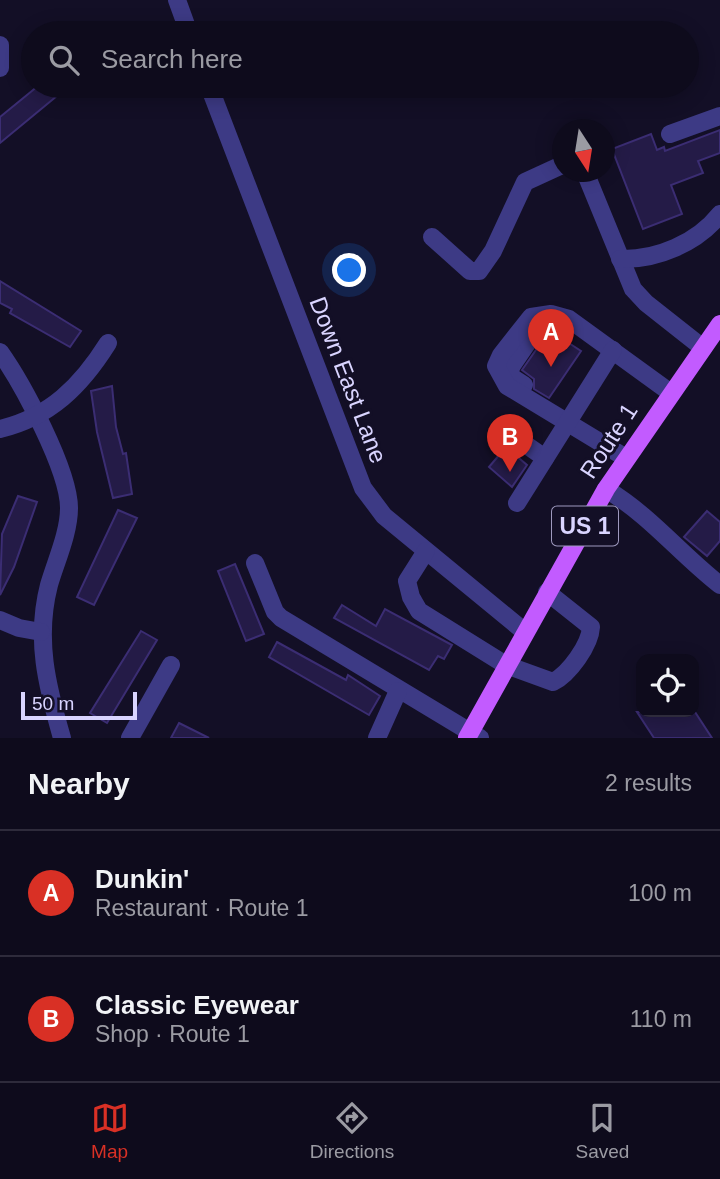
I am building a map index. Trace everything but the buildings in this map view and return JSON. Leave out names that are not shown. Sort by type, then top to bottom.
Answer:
[{"type":"main road","name":"Route 1","points":[[472,736],[506,665],[606,489],[671,393],[711,345],[720,324]]},
{"type":"street","points":[[177,0],[185,21]]},
{"type":"street","points":[[0,45],[0,68]]},
{"type":"street","name":"Down East Lane","points":[[214,98],[363,488],[384,516],[525,632]]},
{"type":"street","points":[[670,134],[720,116]]},
{"type":"street","points":[[432,237],[470,271],[479,271],[493,251],[525,182],[552,168]]},
{"type":"street","points":[[589,182],[633,289],[646,303],[711,345]]},
{"type":"street","points":[[620,259],[645,258],[677,247],[700,233],[720,214]]},
{"type":"street","points":[[626,458],[563,420],[549,402],[510,376],[511,367],[536,329],[547,324],[566,326],[609,348],[671,393]]},
{"type":"street","points":[[0,429],[36,416],[61,402],[91,369],[108,343]]},
{"type":"street","points":[[517,503],[545,458],[563,420],[609,348]]},
{"type":"street","points":[[0,352],[36,416],[66,488],[69,510],[47,594],[41,632],[47,685],[62,738]]},
{"type":"street","points":[[505,430],[545,458]]},
{"type":"street","points":[[606,489],[657,525],[698,568],[720,586]]},
{"type":"street","points":[[426,551],[407,581],[411,597],[419,611],[506,665],[553,682],[562,676],[591,637],[591,627],[547,593]]},
{"type":"street","points":[[255,563],[275,612],[281,618],[472,736]]},
{"type":"street","points":[[0,620],[19,628],[41,632]]},
{"type":"street","points":[[130,738],[171,665]]},
{"type":"street","points":[[376,738],[398,691]]},
{"type":"place","name":"Dunkin'","points":[[551,367]]},
{"type":"place","name":"Classic Eyewear","points":[[510,472]]}]
